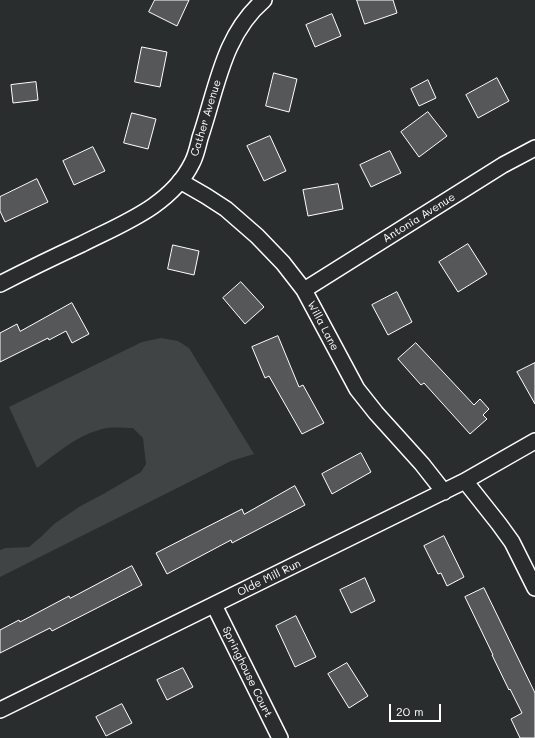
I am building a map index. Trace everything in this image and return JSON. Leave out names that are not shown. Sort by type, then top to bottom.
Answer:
[{"type":"street","name":"Cather Avenue","points":[[0,284],[139,216],[162,199],[180,182],[192,163],[230,44],[240,27],[256,7],[264,0]]},
{"type":"street","name":"Antonia Avenue","points":[[304,290],[503,165],[535,148]]},
{"type":"street","name":"Willa Lane","points":[[180,182],[226,209],[257,236],[283,263],[304,290],[357,389],[376,413],[422,464],[444,492]]},
{"type":"street","name":"Olde Mill Run","points":[[0,710],[444,492],[535,442]]},
{"type":"street","points":[[464,481],[512,542],[535,588]]},
{"type":"street","name":"Springhouse Court","points":[[214,605],[280,738]]},
{"type":"shaded area","points":[[161,338],[178,341],[189,348],[254,454],[231,461],[0,577],[0,550],[6,548],[29,547],[54,524],[79,507],[141,472],[146,464],[143,438],[133,428],[111,428],[82,436],[37,468],[9,407],[142,342]]},
{"type":"building","points":[[155,0],[189,0],[177,26],[149,12]]},
{"type":"building","points":[[357,0],[393,0],[397,13],[365,24]]},
{"type":"building","points":[[332,14],[341,36],[315,47],[306,25]]},
{"type":"building","points":[[142,47],[167,52],[160,87],[135,82]]},
{"type":"building","points":[[274,73],[297,79],[289,112],[266,106]]},
{"type":"building","points":[[497,78],[509,101],[478,118],[466,95]]},
{"type":"building","points":[[428,80],[436,98],[419,106],[411,89]]},
{"type":"building","points":[[36,82],[38,100],[13,103],[11,85]]},
{"type":"building","points":[[428,112],[447,136],[419,157],[401,132]]},
{"type":"building","points":[[132,113],[156,119],[148,149],[124,143]]},
{"type":"building","points":[[270,136],[286,171],[264,181],[247,146]]},
{"type":"building","points":[[93,147],[105,171],[74,185],[63,161]]},
{"type":"building","points":[[390,151],[401,173],[371,187],[360,165]]},
{"type":"building","points":[[37,179],[48,202],[5,222],[0,211],[0,197]]},
{"type":"building","points":[[338,184],[343,209],[308,216],[303,190]]},
{"type":"building","points":[[468,244],[487,274],[458,292],[439,262]]},
{"type":"building","points":[[173,245],[199,251],[194,275],[168,269]]},
{"type":"building","points":[[241,282],[264,307],[245,324],[223,298]]},
{"type":"building","points":[[397,292],[412,322],[388,335],[372,305]]},
{"type":"building","points":[[72,303],[89,334],[72,343],[66,331],[49,340],[48,338],[0,362],[0,333],[17,324],[20,331]]},
{"type":"building","points":[[278,336],[299,387],[303,385],[324,423],[302,434],[269,376],[265,378],[252,347]]},
{"type":"building","points":[[416,343],[474,405],[480,399],[489,409],[483,415],[487,419],[470,434],[424,383],[421,385],[398,359]]},
{"type":"building","points":[[535,363],[535,404],[517,372]]},
{"type":"building","points":[[361,453],[371,472],[332,494],[322,474]]},
{"type":"building","points":[[295,486],[305,505],[232,543],[231,540],[167,574],[156,553],[242,509],[244,514]]},
{"type":"building","points":[[444,536],[464,577],[447,586],[441,573],[438,574],[424,546]]},
{"type":"building","points":[[132,566],[142,585],[52,631],[50,628],[0,653],[0,630],[19,620],[20,622],[69,596],[70,598]]},
{"type":"building","points":[[365,578],[375,601],[351,613],[340,590]]},
{"type":"building","points":[[484,588],[535,693],[535,738],[520,738],[511,719],[522,713],[510,689],[509,690],[465,597]]},
{"type":"building","points":[[296,616],[316,657],[295,667],[276,626]]},
{"type":"building","points":[[347,663],[368,696],[349,708],[328,674]]},
{"type":"building","points":[[183,668],[193,687],[167,700],[157,680]]},
{"type":"building","points":[[122,704],[132,723],[106,736],[96,717]]}]
